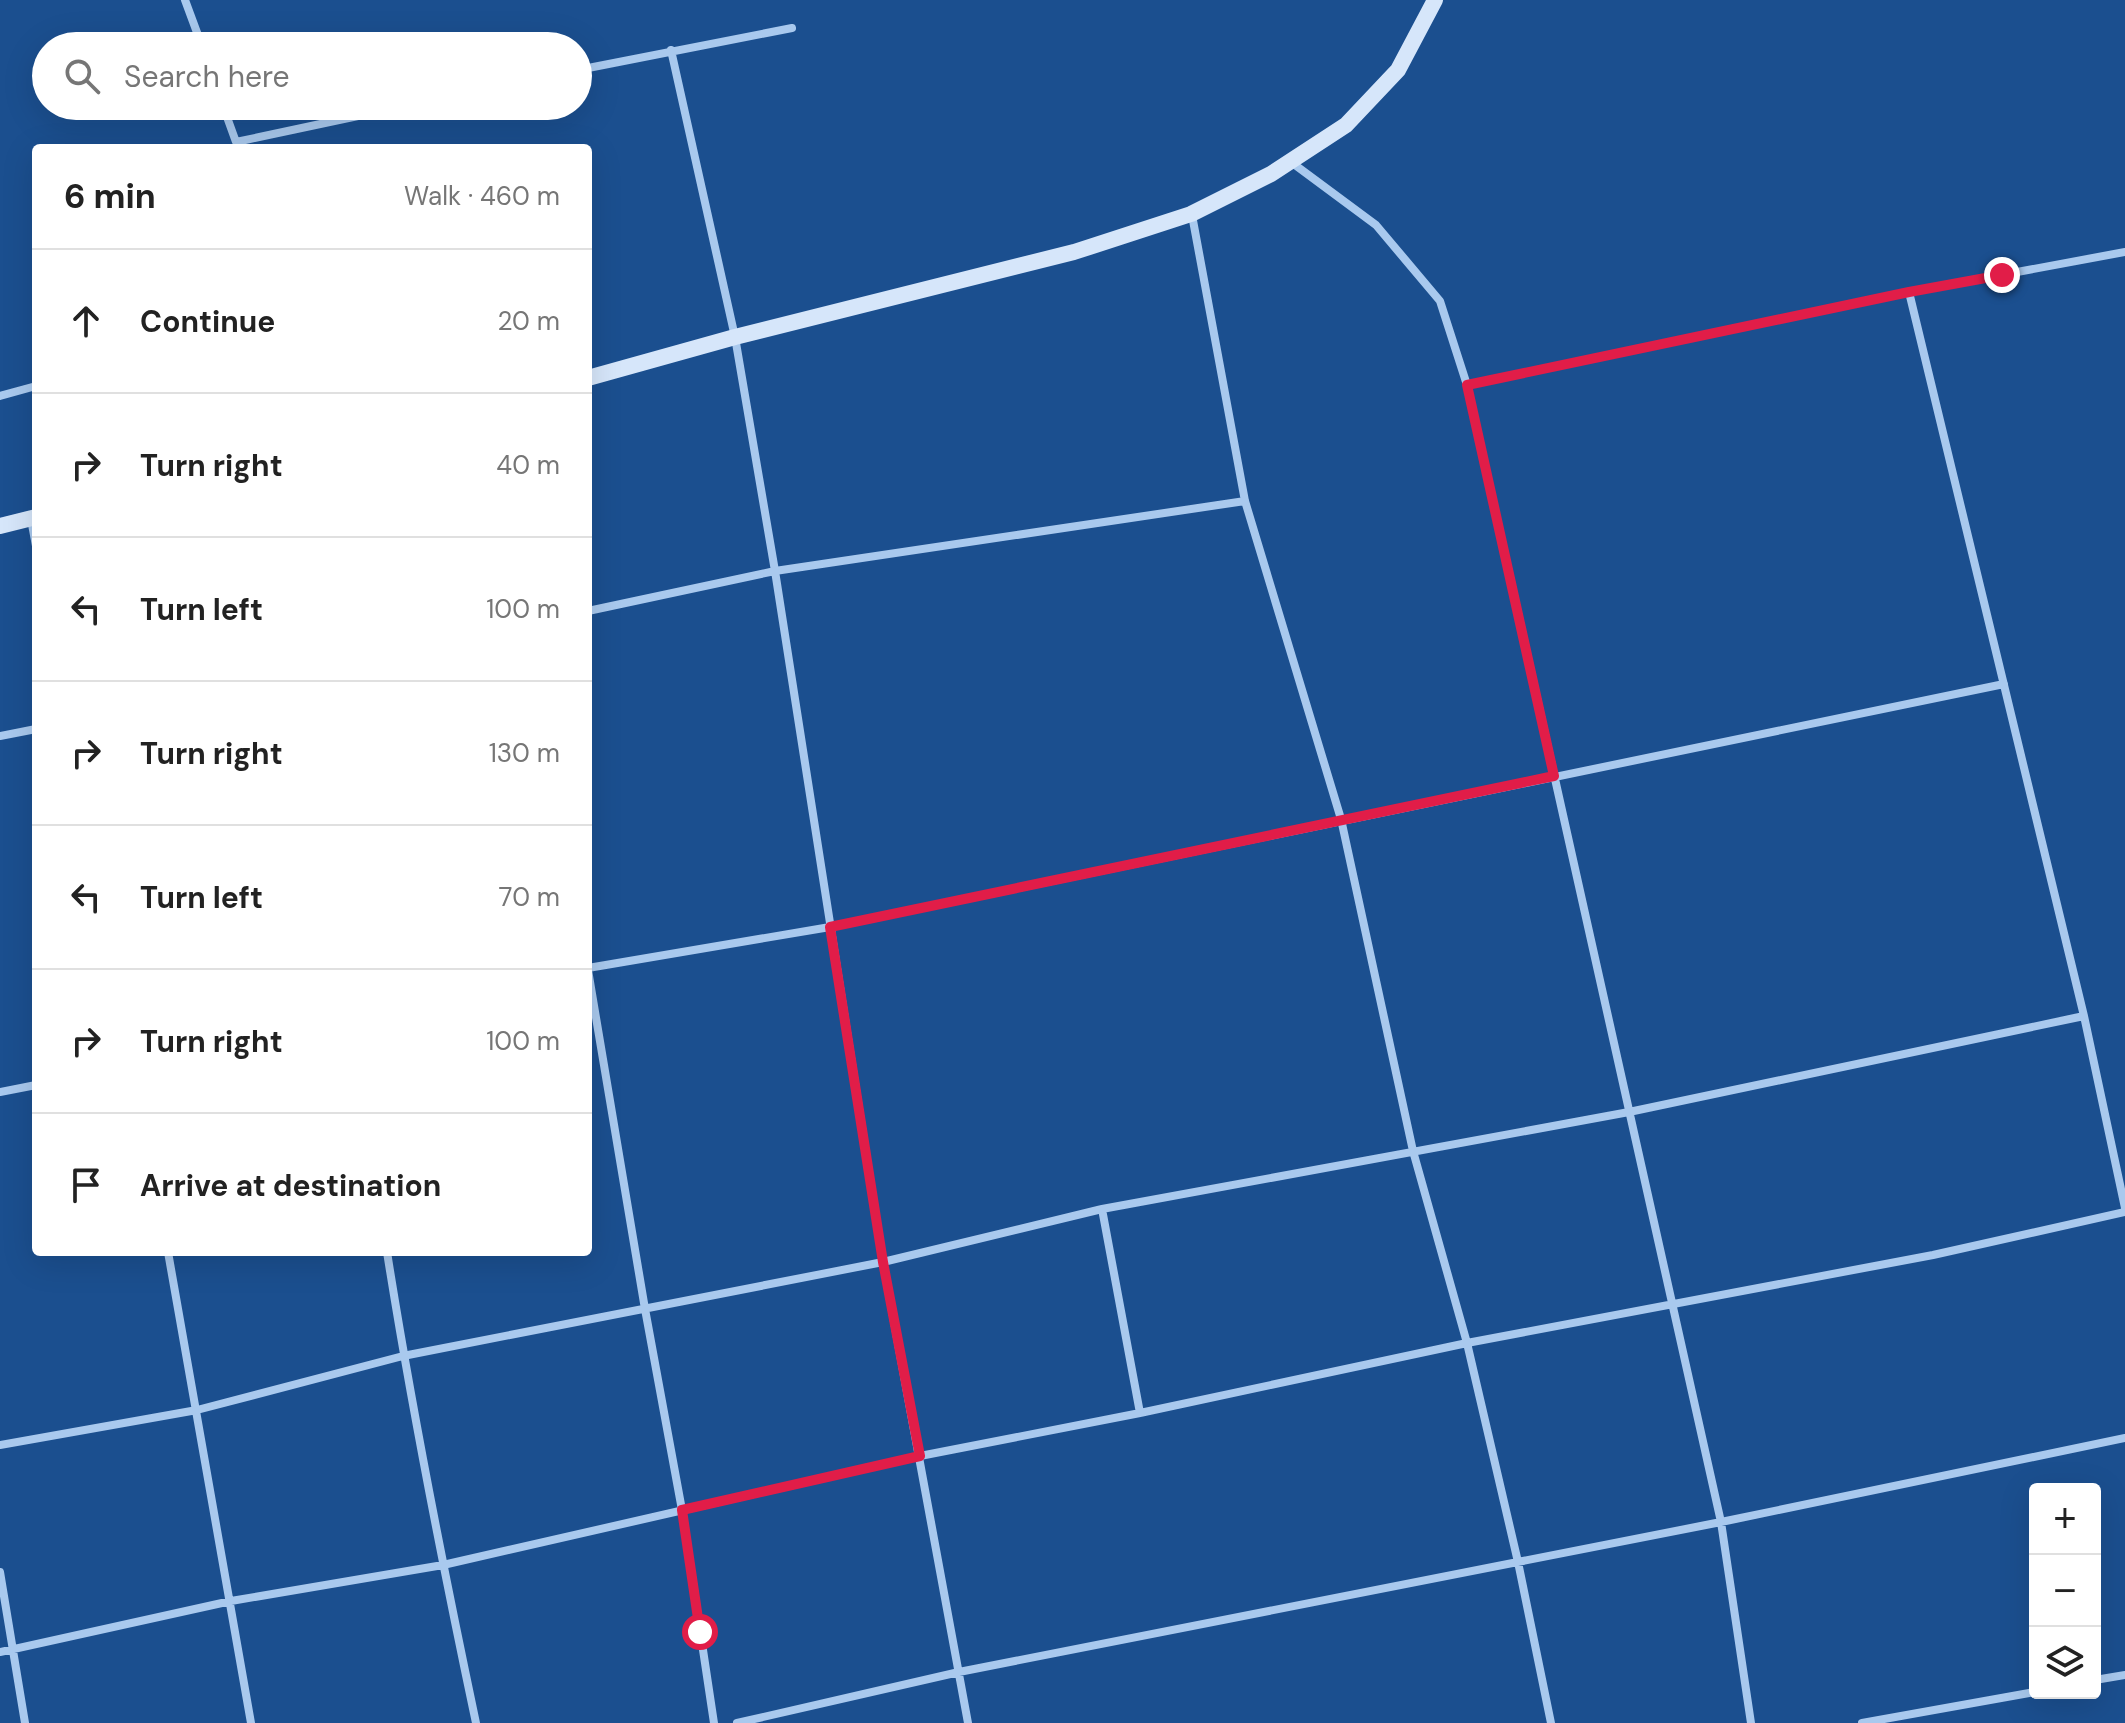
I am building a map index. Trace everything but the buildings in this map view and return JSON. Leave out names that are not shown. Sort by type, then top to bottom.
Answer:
[{"type":"street","points":[[185,0],[197,32]]},
{"type":"street","points":[[592,377],[735,337],[1074,252],[1191,214],[1271,174],[1346,125],[1398,70],[1435,0]]},
{"type":"street","points":[[592,67],[792,28]]},
{"type":"street","points":[[671,50],[735,337],[775,571],[883,1262],[968,1723]]},
{"type":"street","points":[[228,120],[236,144]]},
{"type":"street","points":[[240,144],[344,120]]},
{"type":"street","points":[[1291,162],[1376,225],[1440,301],[1467,385],[1721,1522],[1751,1723]]},
{"type":"street","points":[[1191,214],[1245,501],[1341,819],[1413,1151],[1467,1343],[1518,1562],[1551,1723]]},
{"type":"street","points":[[1467,385],[1909,292],[2125,252]]},
{"type":"street","points":[[0,1652],[231,1601],[443,1565],[920,1456],[1467,1343],[1933,1255],[2125,1210],[2084,1016],[1909,292]]},
{"type":"street","points":[[0,396],[32,387]]},
{"type":"street","points":[[592,610],[775,571],[1245,501]]},
{"type":"street","points":[[0,526],[32,517]]},
{"type":"street","points":[[592,968],[830,927],[2004,684]]},
{"type":"street","points":[[0,736],[32,730]]},
{"type":"street","points":[[592,993],[682,1510],[714,1723]]},
{"type":"street","points":[[0,1445],[197,1410],[403,1356],[883,1262],[1102,1209],[1629,1112],[2084,1016]]},
{"type":"street","points":[[0,1092],[32,1086]]},
{"type":"street","points":[[1102,1209],[1140,1413]]},
{"type":"street","points":[[169,1256],[251,1723]]},
{"type":"street","points":[[388,1256],[403,1356],[476,1723]]},
{"type":"street","points":[[737,1723],[959,1672],[1721,1522],[2125,1438]]},
{"type":"street","points":[[0,1572],[25,1723]]},
{"type":"street","points":[[2101,1679],[2125,1675]]},
{"type":"street","points":[[1862,1723],[2029,1693]]},
{"type":"route","points":[[700,1632],[682,1510],[920,1456],[883,1262],[830,927],[1554,776],[1467,385],[2002,275]]}]
